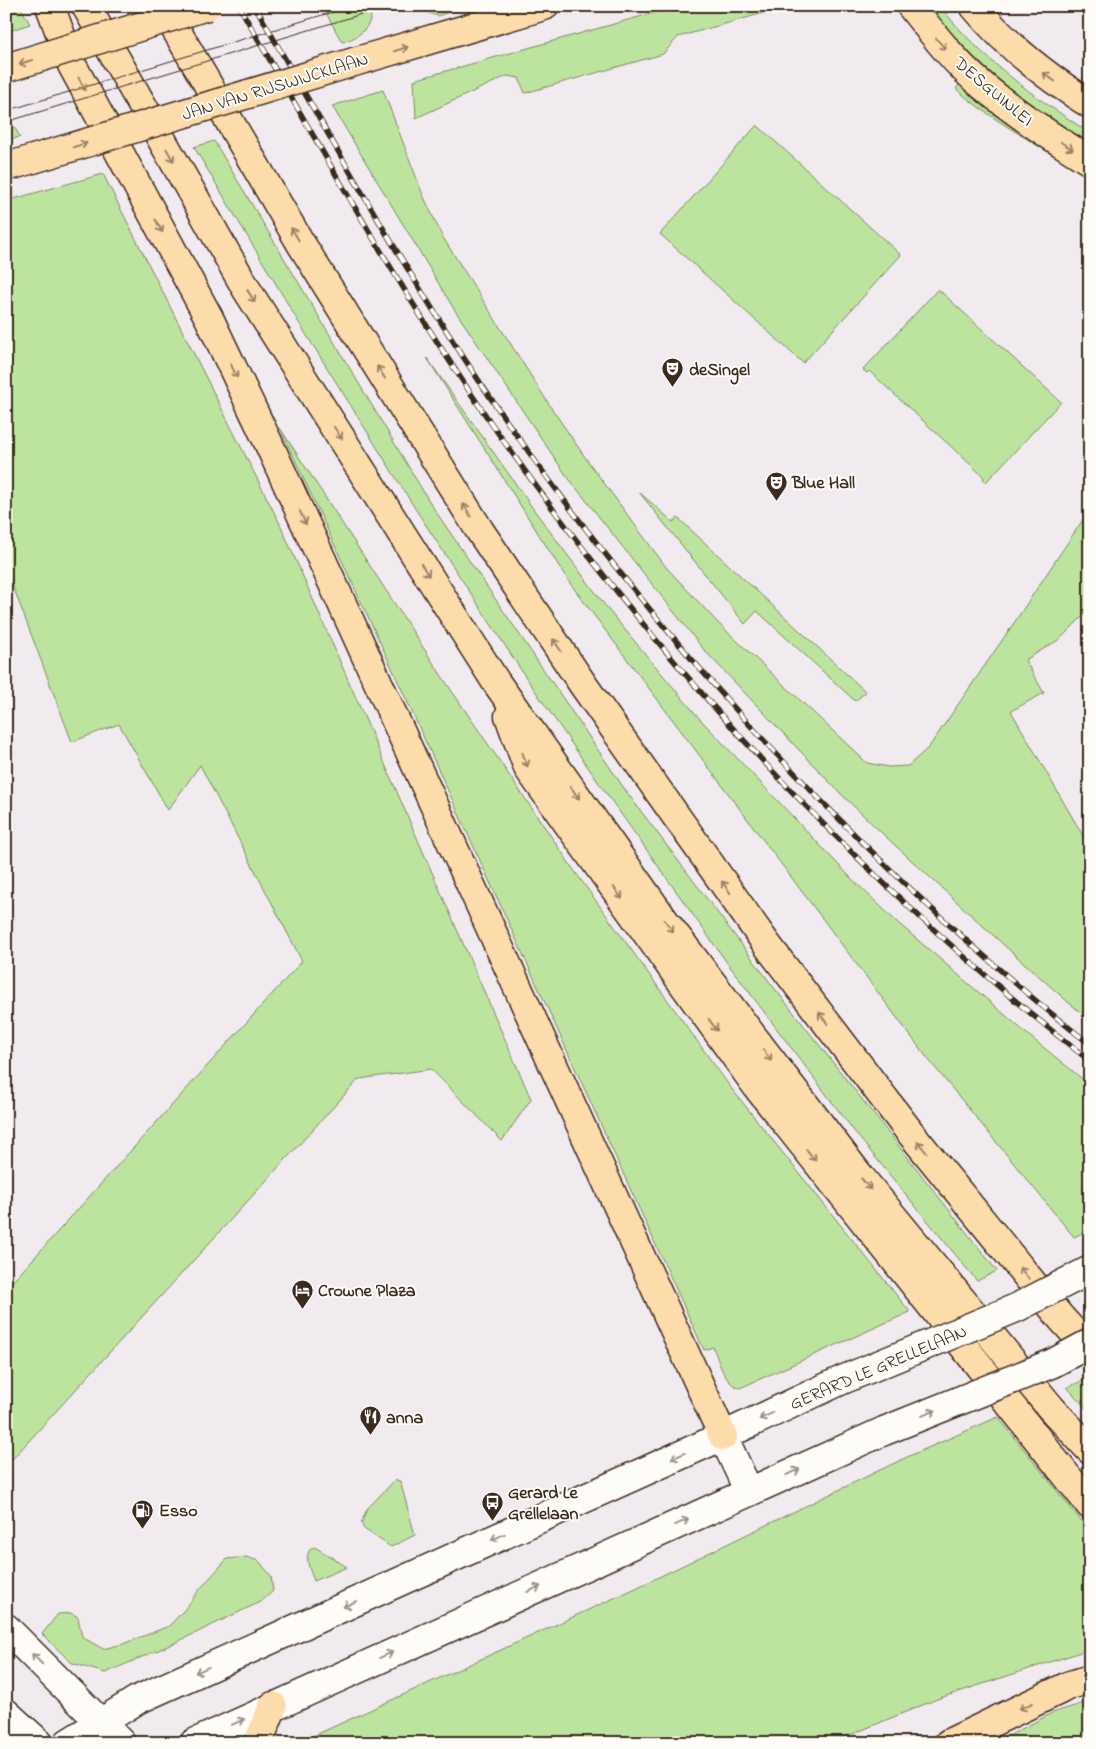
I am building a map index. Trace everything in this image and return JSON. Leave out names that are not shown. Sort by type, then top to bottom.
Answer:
[{"type":"main road","points":[[50,6],[72,65],[209,318],[264,434],[723,1436]]},
{"type":"main road","points":[[86,6],[246,290],[496,682],[667,924],[858,1174],[1051,1408],[1090,1450]]},
{"type":"main road","points":[[162,6],[300,242],[480,530],[584,686],[780,962],[909,1131],[1061,1318],[1090,1350]]},
{"type":"main road","points":[[6,68],[207,6]]},
{"type":"main road","name":"JAN VAN RIJSWIJCKLAAN","points":[[6,167],[544,6]]},
{"type":"main road","name":"DESGUINLEI","points":[[911,6],[940,44],[982,85],[1037,128],[1090,161]]},
{"type":"main road","points":[[974,6],[991,27],[1025,59],[1067,90],[1090,104]]},
{"type":"main road","points":[[496,682],[528,768],[706,1016],[758,1088],[1090,1505]]},
{"type":"main road","points":[[949,1743],[1080,1682]]},
{"type":"main road","points":[[258,1743],[273,1706]]},
{"type":"street","name":"GERARD LE GRELLELAAN","points":[[68,1743],[137,1700],[723,1436],[842,1380],[1016,1308],[1090,1270]]},
{"type":"street","points":[[194,1743],[884,1431],[1052,1362],[1090,1343]]},
{"type":"street","points":[[723,1436],[749,1492]]},
{"type":"street","points":[[6,1628],[121,1743]]},
{"type":"street","points":[[6,1713],[39,1743]]},
{"type":"green space","points":[[6,6],[20,6],[30,24],[6,32]]},
{"type":"green space","points":[[322,6],[372,6],[370,20],[360,34],[342,42]]},
{"type":"green space","points":[[413,6],[465,6],[438,16],[415,9]]},
{"type":"green space","points":[[678,6],[789,6],[678,37],[663,54],[525,93],[519,78],[507,76],[416,118],[414,80]]},
{"type":"green space","points":[[929,6],[940,6],[973,43],[1009,76],[1090,133],[1090,143],[1043,113],[999,80],[966,49]]},
{"type":"green space","points":[[961,82],[1053,153],[1053,155],[1003,124],[967,98],[956,89]]},
{"type":"green space","points":[[383,90],[423,195],[442,236],[552,409],[587,460],[666,567],[718,623],[867,763],[889,767],[908,766],[929,747],[1090,509],[1090,609],[1060,639],[1025,660],[1044,693],[1011,711],[1090,848],[1090,1020],[1006,947],[841,794],[704,650],[566,475],[454,309],[332,106]]},
{"type":"green space","points":[[6,112],[20,137],[6,141]]},
{"type":"green space","points":[[757,125],[901,255],[803,363],[660,234]]},
{"type":"green space","points":[[214,141],[432,506],[628,794],[772,985],[997,1271],[977,1281],[857,1135],[728,964],[601,786],[525,676],[418,513],[304,331],[194,147]]},
{"type":"green space","points":[[103,174],[280,524],[531,1099],[502,1141],[431,1069],[359,1079],[6,1466],[6,1289],[302,961],[200,765],[168,810],[119,724],[72,742],[6,568],[6,201]]},
{"type":"green space","points":[[938,289],[1061,402],[986,482],[983,479],[984,477],[869,371],[867,373],[863,370]]},
{"type":"green space","points":[[427,358],[534,510],[610,612],[699,718],[852,879],[898,923],[1033,1039],[1090,1085],[1090,1229],[1074,1237],[928,1059],[569,582]]},
{"type":"green space","points":[[280,428],[447,684],[578,876],[731,1088],[910,1312],[740,1388],[726,1377],[713,1347],[704,1350]]},
{"type":"green space","points":[[639,492],[673,522],[678,518],[866,692],[855,701],[757,611],[745,624]]},
{"type":"green space","points":[[1090,1378],[1090,1413],[1067,1387]]},
{"type":"green space","points":[[998,1417],[1090,1532],[1090,1649],[937,1699],[826,1743],[298,1743],[636,1588],[907,1457]]},
{"type":"green space","points":[[395,1480],[400,1481],[415,1535],[391,1547],[364,1529],[361,1523],[367,1509]]},
{"type":"green space","points":[[314,1547],[347,1567],[314,1581],[307,1558],[308,1553]]},
{"type":"green space","points":[[246,1557],[259,1561],[271,1576],[273,1591],[262,1601],[177,1642],[105,1673],[72,1663],[42,1634],[58,1614],[71,1613],[78,1617],[82,1637],[103,1649],[123,1644],[169,1626],[227,1559]]},
{"type":"green space","points":[[1090,1701],[1090,1743],[995,1743],[1052,1713]]},
{"type":"tram line","points":[[6,111],[352,6]]},
{"type":"tram line","points":[[6,122],[388,6]]},
{"type":"railway","points":[[239,6],[361,218],[457,373],[555,512],[623,599],[693,683],[766,764],[843,843],[922,919],[1005,992],[1090,1061]]},
{"type":"railway","points":[[255,6],[374,214],[469,366],[552,484],[656,617],[767,744],[825,805],[946,922],[1035,1000],[1090,1044]]},
{"type":"place","name":"deSingel","points":[[673,388]]},
{"type":"place","name":"Blue Hall","points":[[776,501]]},
{"type":"place","name":"Crowne Plaza","points":[[302,1309]]},
{"type":"place","name":"anna","points":[[370,1436]]},
{"type":"place","name":"Gerard Le Grellelaan","points":[[492,1521]]},
{"type":"place","name":"Esso","points":[[143,1529]]}]
